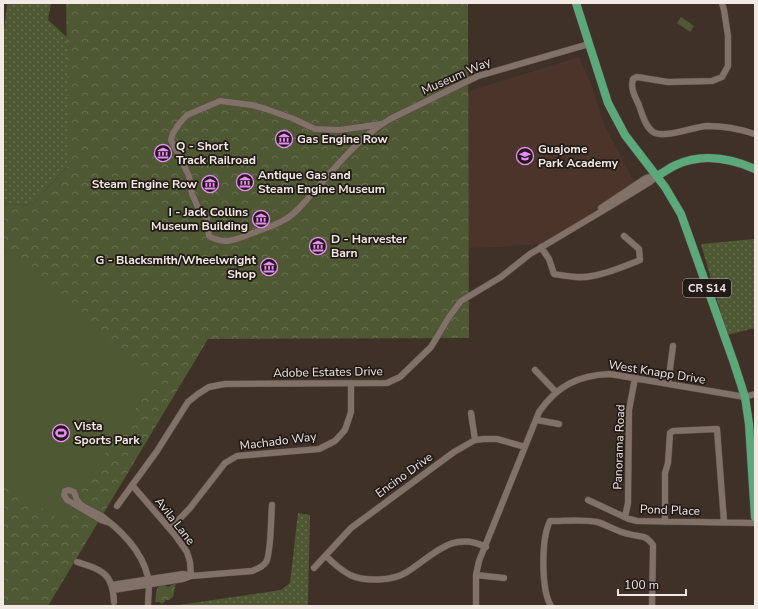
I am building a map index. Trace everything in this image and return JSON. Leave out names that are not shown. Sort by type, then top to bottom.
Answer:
[{"type":"main road","name":"CR S14","points":[[576,3],[608,103],[615,119],[632,145],[665,187],[681,214],[745,397],[754,476],[755,517]]},
{"type":"main road","points":[[656,176],[676,165],[694,159],[705,158],[735,161],[755,169]]},
{"type":"street","points":[[722,3],[728,36],[728,66],[722,77],[712,81],[668,82],[637,77],[633,79],[632,87],[646,125],[653,132],[663,135],[707,126],[728,127],[755,134]]},
{"type":"street","name":"Museum Way","points":[[381,124],[340,130],[315,129],[294,119],[266,109],[252,105],[220,101],[187,115],[173,133],[171,140],[189,176],[192,194],[199,210],[207,218],[210,236],[222,242],[231,241],[284,220],[310,197],[358,143],[381,124],[446,90],[478,76],[589,44]]},
{"type":"street","name":"Adobe Estates Drive","points":[[117,506],[157,451],[188,402],[209,387],[224,384],[387,383],[400,377],[430,347],[461,301],[501,277],[530,254],[586,221],[592,214],[646,178],[656,176]]},
{"type":"street","points":[[541,247],[549,259],[554,274],[569,277],[591,276],[640,260],[639,249],[624,236]]},
{"type":"street","points":[[668,384],[673,346]]},
{"type":"street","points":[[536,370],[556,392]]},
{"type":"street","name":"West Knapp Drive","points":[[476,606],[476,574],[479,561],[486,547],[539,412],[563,386],[593,375],[610,374],[745,397]]},
{"type":"street","name":"Panorama Road","points":[[625,517],[628,503],[630,410],[635,378]]},
{"type":"street","name":"Machado Way","points":[[170,529],[190,508],[225,463],[237,456],[319,449],[335,441],[345,430],[351,412],[351,383]]},
{"type":"street","points":[[745,397],[755,394]]},
{"type":"street","points":[[471,413],[475,440]]},
{"type":"street","points":[[537,420],[559,424]]},
{"type":"street","points":[[665,522],[665,473],[668,463],[670,433],[673,431],[717,430],[724,522]]},
{"type":"street","name":"Encino Drive","points":[[314,568],[351,528],[454,452],[475,440],[497,440],[525,447]]},
{"type":"street","name":"Avila Lane","points":[[132,485],[170,529],[187,552],[190,562],[191,576]]},
{"type":"street","points":[[110,523],[101,520],[67,500],[64,495],[65,491],[69,490],[74,492],[78,502],[102,516],[121,532],[132,545],[141,561],[148,582],[148,606]]},
{"type":"street","name":"Pond Place","points":[[588,500],[637,521],[755,523]]},
{"type":"street","points":[[112,587],[183,579],[191,576],[252,572],[266,562],[272,504]]},
{"type":"street","points":[[551,606],[547,600],[543,550],[546,529],[550,521],[595,522],[630,535],[644,536],[648,538],[653,545],[652,606]]},
{"type":"street","points":[[326,556],[340,569],[350,575],[358,578],[379,580],[392,578],[405,573],[441,547],[452,543],[469,541],[486,547]]},
{"type":"street","points":[[77,562],[96,568],[108,578],[112,587],[114,602]]},
{"type":"street","points":[[476,574],[504,578]]},
{"type":"shaded area","name":"Guajome Park Academy","points":[[579,57],[589,79],[604,124],[637,188],[543,243],[503,247],[461,248],[437,101]]},
{"type":"green space","points":[[7,3],[51,3],[48,20],[79,48],[69,165],[30,206],[3,203],[3,41]]},
{"type":"green space","points":[[66,3],[468,3],[469,338],[208,339],[48,606],[3,606],[3,203],[30,206],[69,165]]},
{"type":"green space","points":[[681,17],[694,26],[690,32],[677,23]]},
{"type":"green space","points":[[754,239],[755,328],[727,335],[701,244]]},
{"type":"green space","name":"Vista Sports Park","points":[[3,252],[153,383],[60,520],[3,483]]},
{"type":"green space","points":[[298,513],[310,515],[308,606],[172,606],[281,590],[290,583]]},
{"type":"green space","points":[[176,583],[173,597],[169,600],[165,600],[165,602],[161,604],[160,602],[155,602],[159,586],[162,584],[168,587]]},
{"type":"place","name":"Gas Engine Row","points":[[284,139]]},
{"type":"place","name":"Q - Short Track Railroad","points":[[163,153]]},
{"type":"place","name":"Guajome Park Academy","points":[[525,156]]},
{"type":"place","name":"Antique Gas and Steam Engine Museum","points":[[245,182]]},
{"type":"place","name":"Steam Engine Row","points":[[210,184]]},
{"type":"place","name":"I - Jack Collins Museum Building","points":[[261,219]]},
{"type":"place","name":"D - Harvester Barn","points":[[318,246]]},
{"type":"place","name":"G - Blacksmith/Wheelwright Shop","points":[[269,267]]},
{"type":"place","name":"Vista Sports Park","points":[[61,433]]}]
